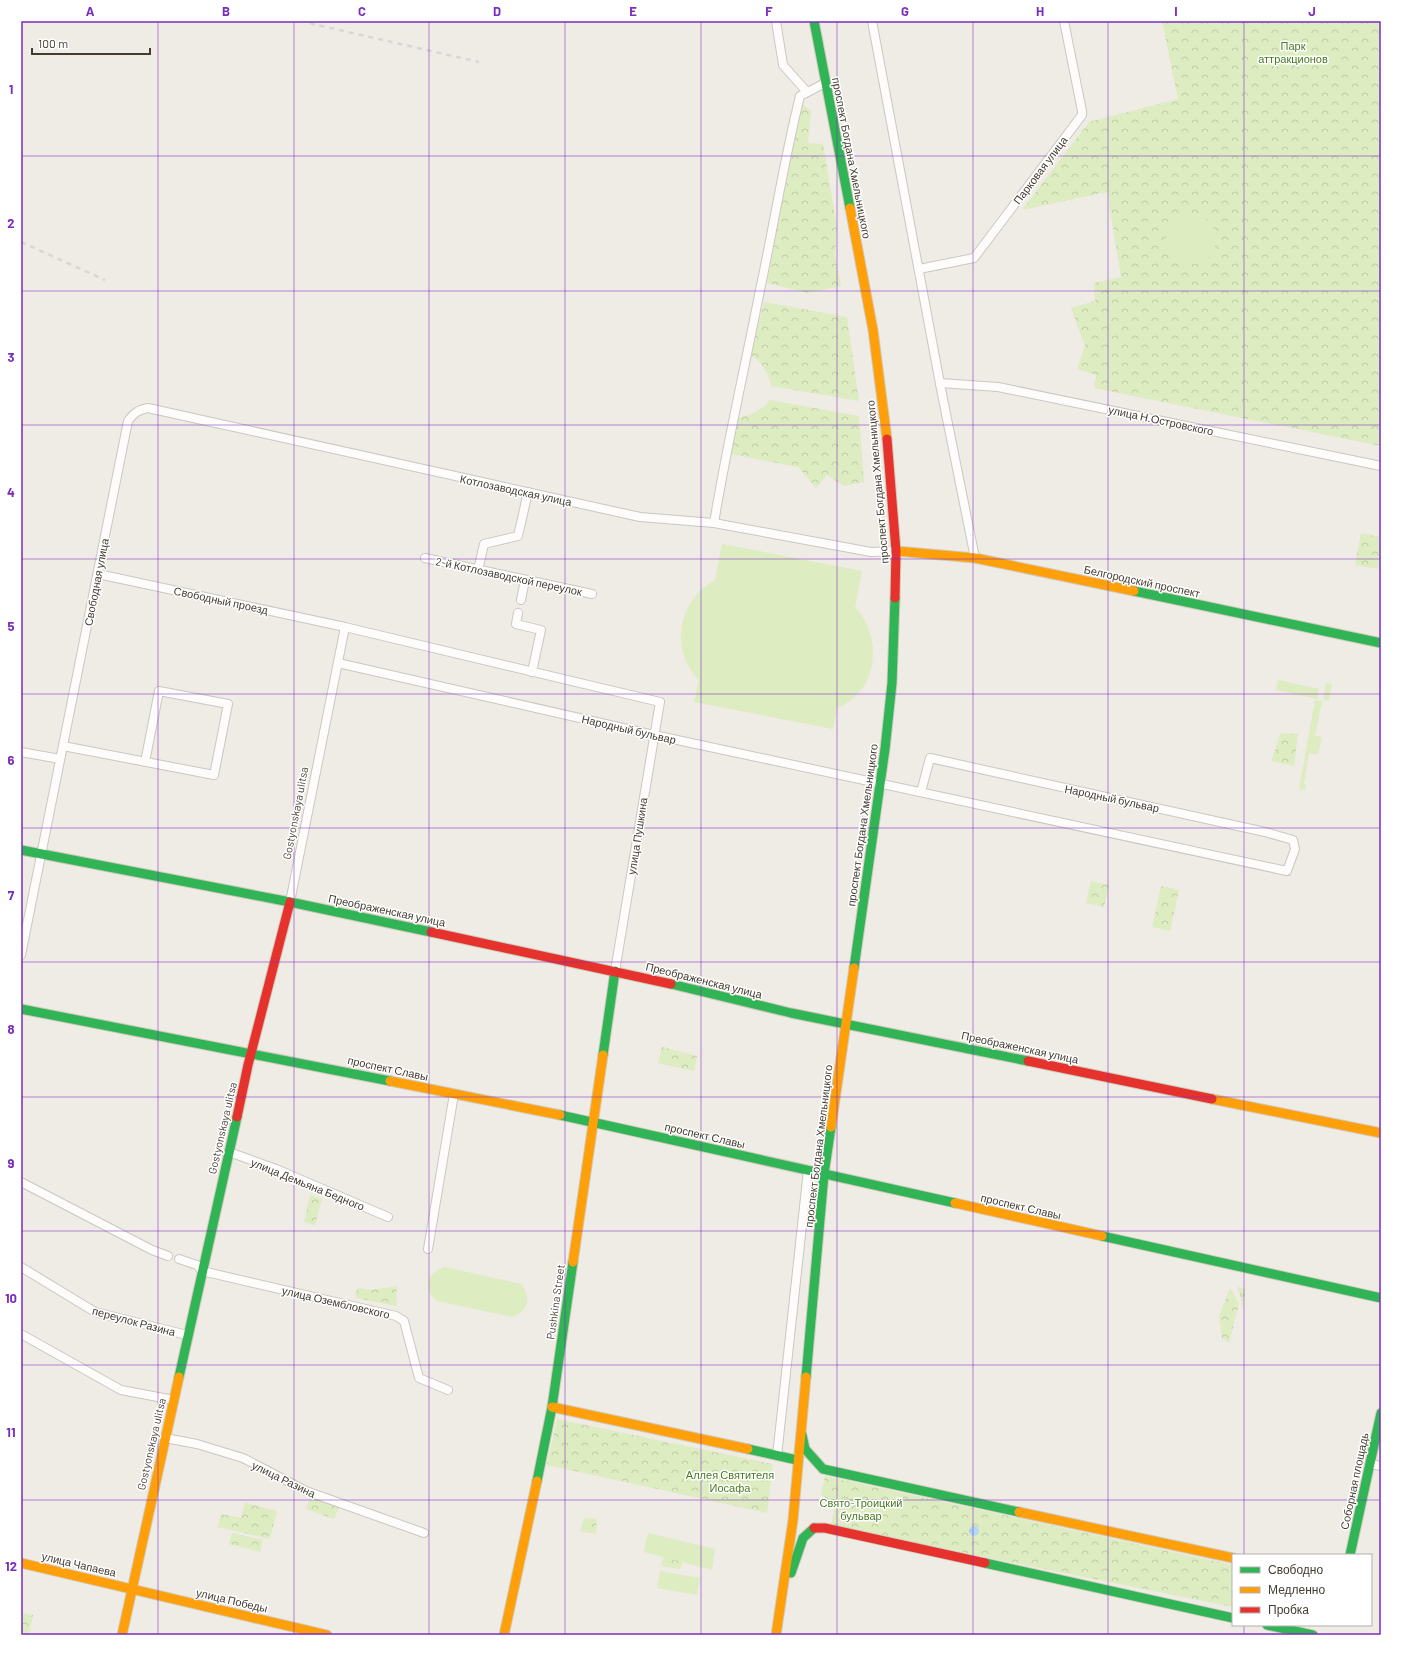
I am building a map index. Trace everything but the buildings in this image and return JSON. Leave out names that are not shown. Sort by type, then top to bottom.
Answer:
[{"type":"main road","name":"проспект Богдана Хмельницкого","points":[[776,1635],[793,1520],[800,1428],[824,1174],[881,784],[892,683],[896,548],[885,419],[873,330],[814,21]]},
{"type":"main road","name":"Белгородский проспект","points":[[896,548],[975,558],[1381,643]]},
{"type":"main road","name":"Преображенская улица","points":[[21,850],[290,902],[615,971],[783,1011],[1381,1134]]},
{"type":"main road","name":"Gostyonskaya ulitsa","points":[[122,1635],[187,1335],[252,1052],[290,902]]},
{"type":"main road","name":"Pushkina Street","points":[[504,1635],[552,1407],[615,971]]},
{"type":"main road","name":"проспект Славы","points":[[21,1009],[252,1052],[593,1122],[1381,1298]]},
{"type":"main road","points":[[552,1407],[798,1460]]},
{"type":"main road","name":"Соборная площадь","points":[[1350,1554],[1381,1413]]},
{"type":"main road","points":[[800,1428],[805,1449],[823,1469],[1232,1558]]},
{"type":"main road","points":[[779,1607],[803,1538],[814,1528],[825,1528],[1232,1618]]},
{"type":"main road","name":"улица Чапаева","points":[[21,1563],[131,1589]]},
{"type":"main road","name":"улица Победы","points":[[131,1589],[328,1635]]},
{"type":"main road","points":[[1272,1626],[1313,1635]]},
{"type":"street","points":[[776,21],[783,65],[807,92]]},
{"type":"street","points":[[872,21],[940,383],[975,558]]},
{"type":"street","name":"Парковая улица","points":[[919,269],[974,258],[1082,116],[1064,21]]},
{"type":"street","points":[[714,522],[724,462],[760,290],[790,135],[800,96],[825,83]]},
{"type":"street","name":"улица Н.Островского","points":[[940,383],[998,386],[1381,466]]},
{"type":"street","name":"Котлозаводская улица","points":[[139,410],[148,408],[640,517],[714,522],[871,552],[896,548]]},
{"type":"street","name":"Свободная улица","points":[[21,954],[128,421],[133,414],[139,410]]},
{"type":"street","points":[[478,570],[484,544],[518,536],[528,492]]},
{"type":"street","name":"2-й Котлозаводской переулок","points":[[425,558],[592,594]]},
{"type":"street","name":"Свободный проезд","points":[[98,574],[345,627]]},
{"type":"street","points":[[521,600],[526,580]]},
{"type":"street","points":[[345,627],[532,672],[541,630],[516,624],[518,612]]},
{"type":"street","name":"Gostyonskaya ulitsa","points":[[290,902],[345,627]]},
{"type":"street","name":"Народный бульвар","points":[[338,663],[654,735],[1287,871],[1295,849],[1293,840],[1265,832],[930,758],[921,792]]},
{"type":"street","name":"улица Пушкина","points":[[532,672],[660,702],[615,971]]},
{"type":"street","points":[[63,746],[145,762],[214,775],[228,704],[159,691],[145,762]]},
{"type":"street","points":[[21,752],[60,759]]},
{"type":"street","points":[[428,1249],[454,1094]]},
{"type":"street","name":"улица Демьяна Бедного","points":[[229,1152],[276,1169],[388,1217]]},
{"type":"street","points":[[777,1456],[808,1170]]},
{"type":"street","points":[[21,1182],[152,1250],[168,1256]]},
{"type":"street","points":[[179,1259],[197,1265],[202,1271]]},
{"type":"street","name":"переулок Разина","points":[[21,1267],[95,1312],[187,1335]]},
{"type":"street","name":"улица Озембловского","points":[[202,1271],[396,1316],[404,1321],[419,1378],[448,1390]]},
{"type":"street","points":[[21,1334],[121,1390],[174,1400]]},
{"type":"street","name":"улица Разина","points":[[165,1438],[197,1444],[243,1458],[306,1491],[424,1533]]},
{"type":"street","points":[[1370,1464],[1381,1466]]},
{"type":"green space","name":"Парк аттракционов","points":[[1162,21],[1381,21],[1381,446],[1094,388],[1096,375],[1077,369],[1085,346],[1071,308],[1095,301],[1094,283],[1121,277],[1107,192],[1022,210],[1089,122],[1178,99]]},
{"type":"green space","points":[[801,103],[811,111],[808,143],[823,144],[837,228],[835,255],[841,286],[809,293],[767,283]]},
{"type":"green space","points":[[1186,214],[1196,214],[1209,221],[1216,234],[1216,244],[1209,257],[1196,264],[1186,264],[1177,260],[1170,253],[1166,244],[1166,234],[1170,225],[1177,218]]},
{"type":"green space","points":[[764,302],[847,317],[859,401],[771,386],[764,368],[759,361],[751,355]]},
{"type":"green space","points":[[770,400],[859,416],[864,482],[844,486],[827,475],[816,488],[798,467],[731,454],[738,418],[756,412]]},
{"type":"green space","points":[[1361,533],[1381,537],[1381,554],[1378,569],[1355,565]]},
{"type":"green space","points":[[722,544],[862,571],[855,607],[864,620],[870,634],[873,648],[872,663],[868,677],[861,690],[851,700],[837,708],[833,729],[694,702],[699,680],[686,662],[681,640],[681,629],[688,608],[696,595],[715,580]]},
{"type":"green space","points":[[1278,680],[1319,689],[1317,699],[1276,690]]},
{"type":"green space","points":[[1326,683],[1332,684],[1329,701],[1323,700]]},
{"type":"green space","points":[[1315,700],[1322,701],[1315,736],[1322,737],[1318,754],[1309,753],[1304,784],[1306,785],[1305,790],[1299,789]]},
{"type":"green space","points":[[1281,733],[1298,734],[1294,766],[1271,761]]},
{"type":"green space","points":[[1091,881],[1109,885],[1104,907],[1086,903]]},
{"type":"green space","points":[[1161,886],[1179,890],[1170,931],[1152,927]]},
{"type":"green space","points":[[662,1047],[697,1056],[694,1071],[658,1063]]},
{"type":"green space","points":[[310,1195],[322,1199],[315,1225],[304,1222]]},
{"type":"green space","points":[[445,1267],[521,1284],[526,1294],[527,1304],[522,1312],[512,1317],[437,1301],[429,1291],[429,1282],[434,1273]]},
{"type":"green space","points":[[397,1286],[396,1306],[357,1298],[355,1293],[358,1288],[370,1290]]},
{"type":"green space","points":[[1237,1287],[1246,1289],[1242,1309],[1241,1298]]},
{"type":"green space","points":[[1230,1288],[1239,1304],[1229,1343],[1222,1338],[1219,1316]]},
{"type":"green space","name":"Аллея Святителя Иосафа","points":[[557,1419],[773,1464],[767,1513],[547,1465]]},
{"type":"green space","name":"Свято-Троицкий бульвар","points":[[825,1476],[1232,1565],[1232,1607],[831,1526],[835,1505],[821,1495]]},
{"type":"green space","points":[[311,1495],[340,1505],[334,1519],[306,1509]]},
{"type":"green space","points":[[245,1503],[277,1511],[270,1539],[218,1527],[221,1514],[241,1518]]},
{"type":"green space","points":[[584,1518],[597,1519],[596,1534],[580,1531]]},
{"type":"green space","points":[[232,1533],[263,1540],[260,1552],[229,1544]]},
{"type":"green space","points":[[648,1533],[715,1549],[712,1570],[644,1552]]},
{"type":"green space","points":[[665,1554],[684,1558],[680,1569],[661,1566]]},
{"type":"green space","points":[[660,1571],[700,1578],[697,1595],[657,1588]]},
{"type":"green space","points":[[21,1613],[33,1615],[29,1634],[21,1632]]},
{"type":"water","points":[[974,1526],[979,1531],[974,1536],[969,1531]]},
{"type":"railway","points":[[300,21],[479,62]]},
{"type":"railway","points":[[21,242],[105,280]]},
{"type":"traffic: fast","points":[[814,21],[850,208]]},
{"type":"traffic: fast","points":[[1134,591],[1381,643]]},
{"type":"traffic: fast","points":[[854,968],[885,749],[892,683],[895,598]]},
{"type":"traffic: fast","points":[[21,850],[290,902],[431,932]]},
{"type":"traffic: fast","points":[[603,1055],[615,971]]},
{"type":"traffic: fast","points":[[671,984],[791,1013],[1028,1061]]},
{"type":"traffic: fast","points":[[21,1009],[390,1081]]},
{"type":"traffic: fast","points":[[560,1115],[955,1203]]},
{"type":"traffic: fast","points":[[179,1377],[237,1117]]},
{"type":"traffic: fast","points":[[806,1377],[824,1174],[831,1127]]},
{"type":"traffic: fast","points":[[1102,1236],[1381,1298]]},
{"type":"traffic: fast","points":[[537,1481],[552,1407],[573,1262]]},
{"type":"traffic: fast","points":[[1350,1554],[1381,1413]]},
{"type":"traffic: fast","points":[[802,1435],[805,1449],[823,1469],[1019,1512]]},
{"type":"traffic: fast","points":[[748,1449],[797,1460]]},
{"type":"traffic: fast","points":[[791,1573],[803,1538],[814,1528]]},
{"type":"traffic: fast","points":[[985,1563],[1232,1618]]},
{"type":"traffic: fast","points":[[1272,1626],[1313,1635]]},
{"type":"traffic: slow","points":[[850,208],[873,330],[887,439]]},
{"type":"traffic: slow","points":[[896,551],[975,558],[1134,591]]},
{"type":"traffic: slow","points":[[831,1127],[854,968]]},
{"type":"traffic: slow","points":[[573,1262],[603,1055]]},
{"type":"traffic: slow","points":[[390,1081],[560,1115]]},
{"type":"traffic: slow","points":[[1212,1099],[1381,1133]]},
{"type":"traffic: slow","points":[[955,1203],[1102,1236]]},
{"type":"traffic: slow","points":[[122,1635],[179,1377]]},
{"type":"traffic: slow","points":[[776,1635],[793,1520],[806,1377]]},
{"type":"traffic: slow","points":[[552,1407],[748,1449]]},
{"type":"traffic: slow","points":[[504,1635],[537,1481]]},
{"type":"traffic: slow","points":[[1019,1512],[1232,1558]]},
{"type":"traffic: slow","points":[[21,1563],[327,1635]]},
{"type":"traffic: jam","points":[[887,439],[896,551],[895,598]]},
{"type":"traffic: jam","points":[[237,1117],[248,1065],[290,902]]},
{"type":"traffic: jam","points":[[431,932],[671,984]]},
{"type":"traffic: jam","points":[[1028,1061],[1212,1099]]},
{"type":"traffic: jam","points":[[814,1528],[825,1528],[985,1563]]}]
